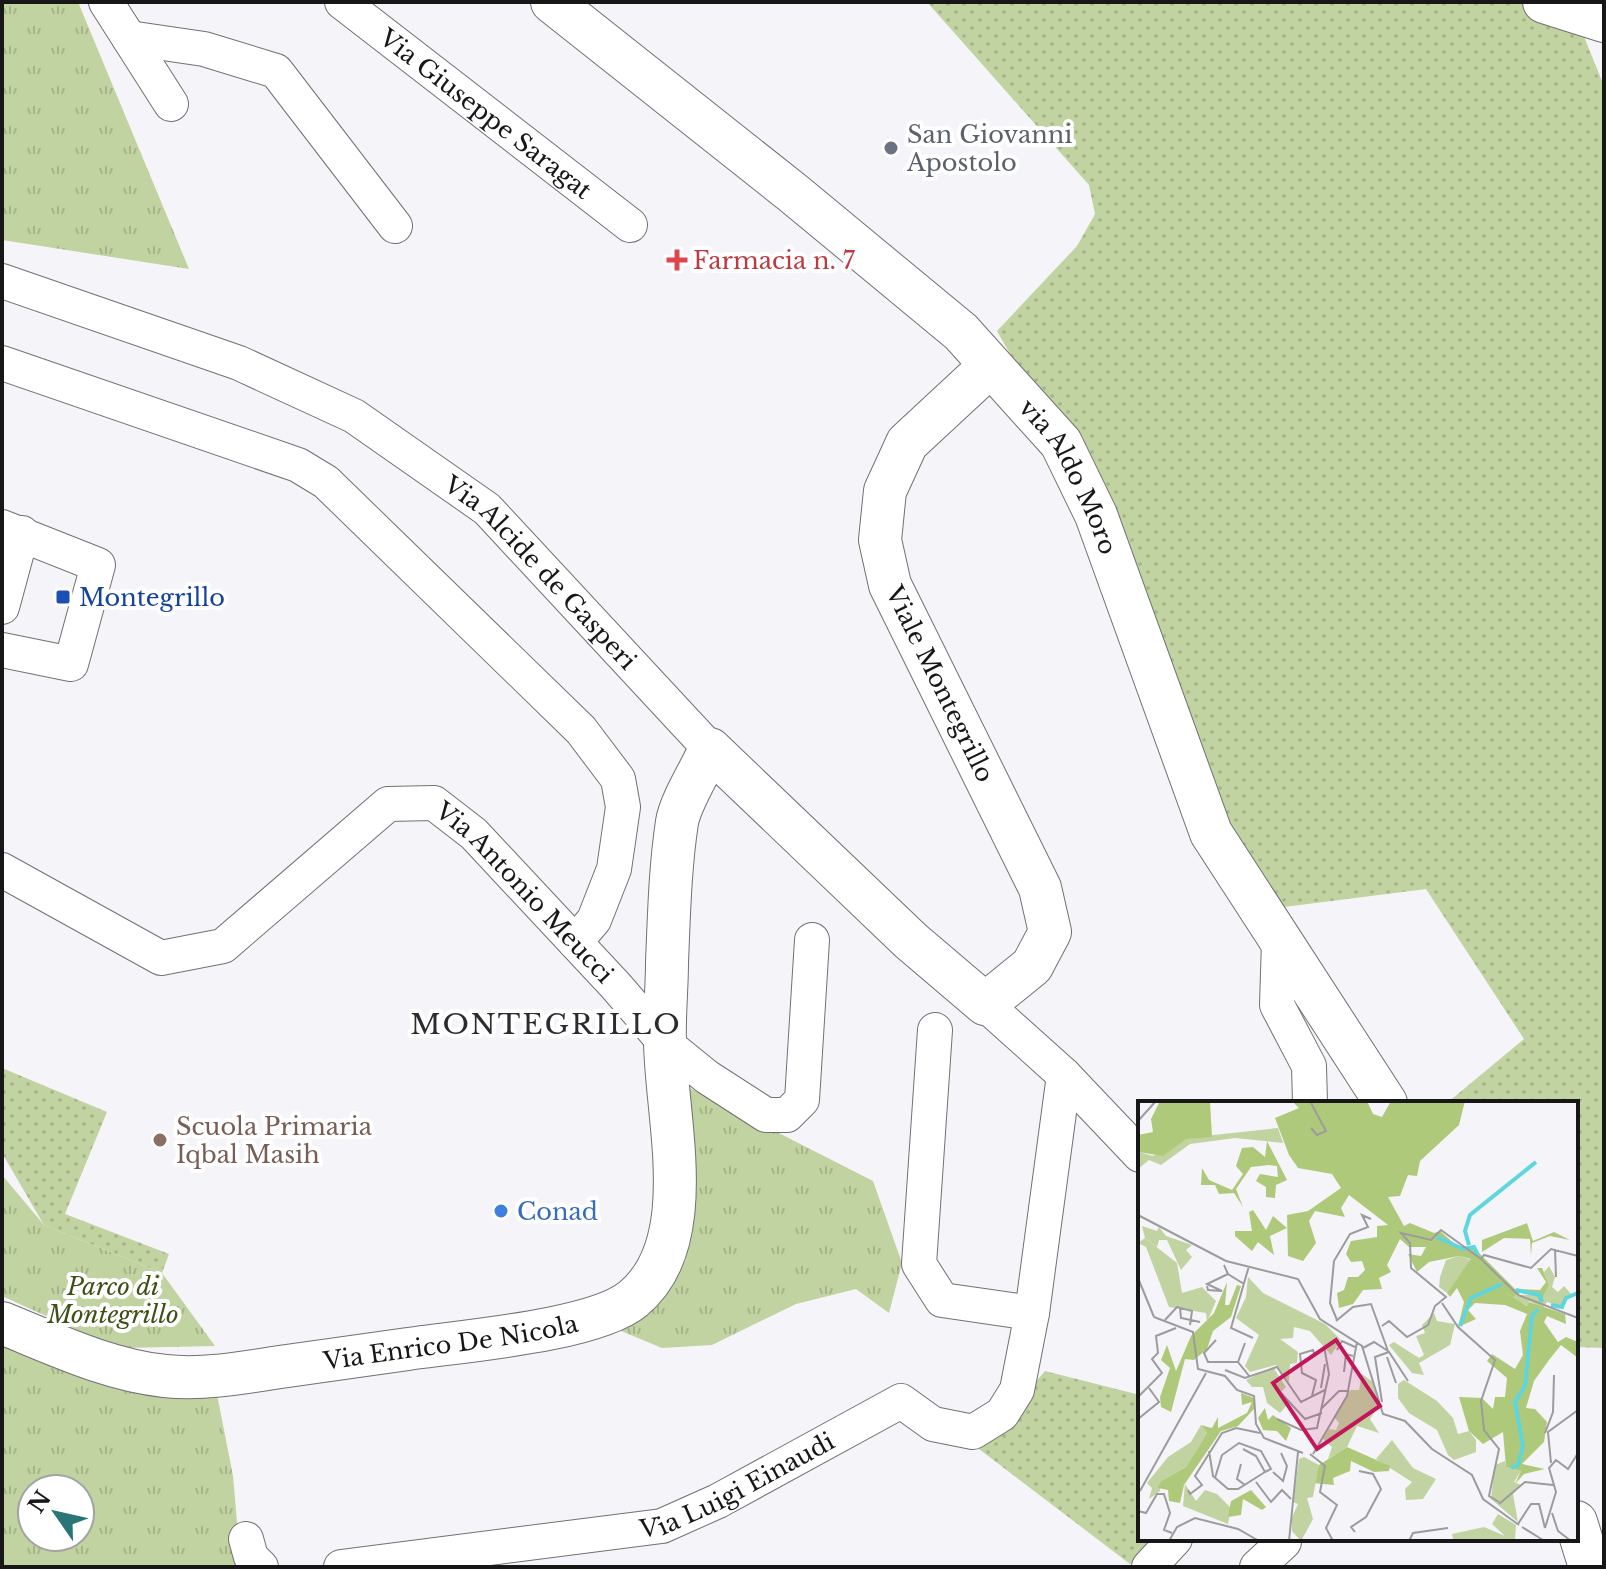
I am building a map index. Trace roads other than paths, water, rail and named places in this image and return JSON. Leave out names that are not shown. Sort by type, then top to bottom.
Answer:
[{"type":"street","points":[[106,2],[171,104]]},
{"type":"street","name":"Via Giuseppe Saragat","points":[[342,2],[630,225]]},
{"type":"street","name":"via Aldo Moro","points":[[552,2],[668,92],[961,332],[1061,443],[1096,515],[1211,833],[1385,1101]]},
{"type":"street","points":[[1544,2],[1604,21]]},
{"type":"street","points":[[129,38],[204,49],[276,71],[395,226]]},
{"type":"street","name":"Via Alcide de Gasperi","points":[[2,281],[239,363],[354,416],[487,509],[710,749],[911,941],[985,1004]]},
{"type":"street","points":[[2,363],[298,465],[326,482],[581,730],[618,779],[623,807],[614,869],[594,920],[575,942]]},
{"type":"street","name":"Viale Montegrillo","points":[[985,1004],[1032,966],[1050,932],[1040,888],[890,585],[880,540],[885,491],[907,443],[990,366]]},
{"type":"street","points":[[2,607],[12,530],[98,565],[71,664],[2,650]]},
{"type":"street","name":"Via Enrico De Nicola","points":[[2,1323],[113,1365],[165,1376],[219,1376],[488,1338],[608,1314],[633,1300],[656,1276],[669,1246],[673,1222],[673,1166],[665,1043],[670,892],[678,817],[710,749]]},
{"type":"street","name":"Via Antonio Meucci","points":[[2,870],[161,958],[223,946],[388,804],[434,803],[474,834],[665,1043]]},
{"type":"street","points":[[665,1043],[707,1077],[766,1115],[787,1115],[802,1100],[812,940]]},
{"type":"street","points":[[1279,941],[1277,1005],[1309,1066],[1310,1101]]},
{"type":"street","points":[[985,1004],[1064,1075],[1138,1153]]},
{"type":"street","points":[[935,1030],[919,1264],[942,1300],[1032,1313]]},
{"type":"street","name":"Via Luigi Einaudi","points":[[341,1567],[662,1526],[718,1501],[901,1401],[933,1424],[973,1432],[1002,1414],[1017,1390],[1032,1313],[1064,1075]]},
{"type":"street","points":[[1578,1528],[1590,1567]]},
{"type":"street","points":[[1149,1567],[1173,1541]]},
{"type":"street","points":[[1257,1567],[1284,1542]]},
{"type":"place","name":"San Giovanni Apostolo","points":[[891,148]]},
{"type":"place","name":"Farmacia n. 7","points":[[677,260]]},
{"type":"place","name":"Montegrillo","points":[[63,597]]},
{"type":"place","name":"Scuola Primaria Iqbal Masih","points":[[160,1140]]},
{"type":"place","name":"Conad","points":[[501,1211]]},
{"type":"district","name":"MONTEGRILLO","points":[[546,1024]]},
{"type":"park label","name":"Parco di Montegrillo","points":[[113,1300]]}]
